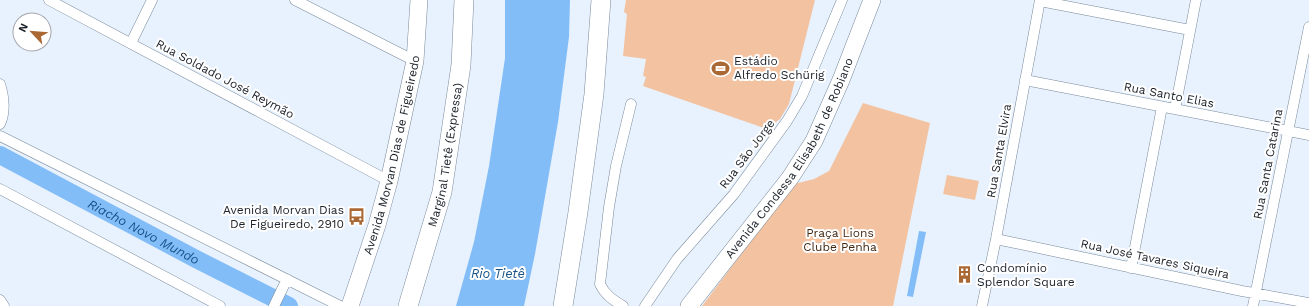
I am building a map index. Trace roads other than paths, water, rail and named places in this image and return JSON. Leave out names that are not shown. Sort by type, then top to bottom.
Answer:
[{"type":"highway","name":"Avenida Morvan Dias de Figueiredo","points":[[350,306],[377,226],[389,181],[415,61],[419,0]]},
{"type":"highway","name":"Marginal Tietê (Expressa)","points":[[408,306],[442,192],[461,66],[464,0]]},
{"type":"highway","points":[[563,306],[578,212],[594,94],[601,0]]},
{"type":"highway","name":"Avenida Condessa Elisabeth de Robiano","points":[[689,306],[790,178],[814,141],[841,80],[872,0]]},
{"type":"street","name":"Rua Soldado José Reymão","points":[[49,0],[389,181]]},
{"type":"street","points":[[130,43],[152,0]]},
{"type":"street","points":[[295,0],[415,61]]},
{"type":"street","name":"Rua São Jorge","points":[[645,306],[677,259],[734,194],[787,121],[802,96],[842,0]]},
{"type":"street","points":[[1175,109],[1196,0]]},
{"type":"street","points":[[1040,1],[1190,30]]},
{"type":"street","name":"Rua Santa Elvira","points":[[982,306],[996,239],[1040,1]]},
{"type":"street","name":"Rua Santa Catarina","points":[[1253,306],[1309,27]]},
{"type":"street","name":"Rua Santo Elias","points":[[1025,80],[1309,135]]},
{"type":"street","points":[[0,84],[4,96],[4,106],[0,124]]},
{"type":"street","points":[[623,306],[611,299],[600,284],[609,207],[616,166],[631,104]]},
{"type":"street","points":[[1131,268],[1162,107]]},
{"type":"street","points":[[0,136],[340,306]]},
{"type":"street","points":[[0,189],[220,306]]},
{"type":"street","name":"Rua José Tavares Siqueira","points":[[996,239],[1131,268],[1309,303]]},
{"type":"street","points":[[274,306],[287,279]]},
{"type":"street","points":[[0,300],[4,306]]},
{"type":"water","name":"Rio Tietê","points":[[505,0],[570,0],[569,37],[558,122],[535,254],[524,306],[456,306],[474,242],[489,166],[505,58]]},
{"type":"water","points":[[919,231],[926,232],[913,297],[907,296]]},
{"type":"waterway","name":"Riacho Novo Mundo","points":[[0,155],[196,259],[289,306]]},
{"type":"place","name":"Estádio Alfredo Schürig","points":[[721,68]]},
{"type":"place","name":"Avenida Morvan Dias De Figueiredo, 2910","points":[[357,217]]},
{"type":"place","name":"Condomínio Splendor Square","points":[[964,275]]},
{"type":"park label","name":"Praça Lions Clube Penha","points":[[840,240]]}]
